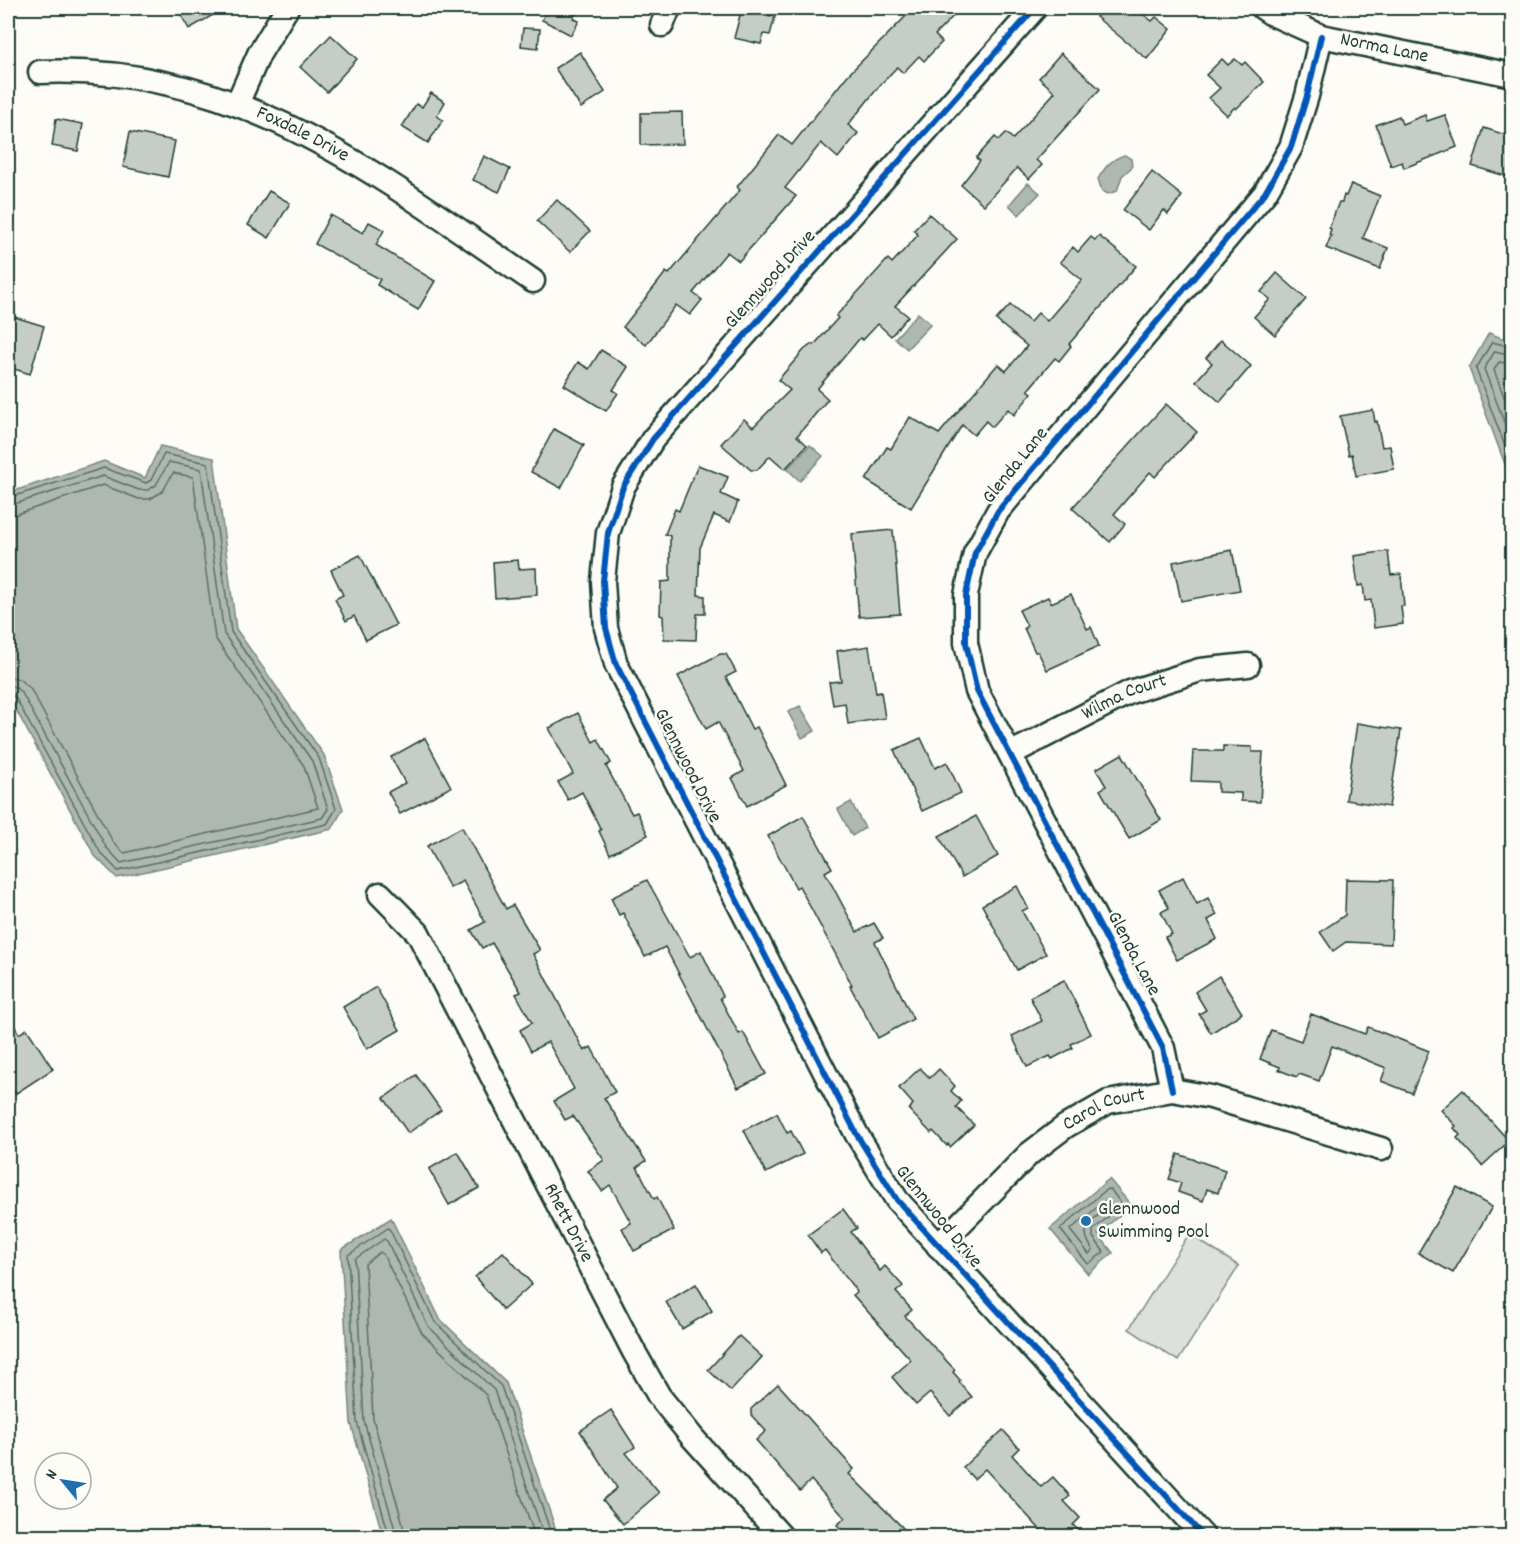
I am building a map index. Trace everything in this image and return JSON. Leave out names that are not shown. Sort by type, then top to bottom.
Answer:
[{"type":"street","points":[[237,104],[259,54],[287,8]]},
{"type":"street","name":"Glennwood Drive","points":[[1035,8],[653,439],[623,487],[608,533],[603,581],[606,628],[616,664],[857,1135],[897,1200],[1203,1536]]},
{"type":"street","name":"Norma Lane","points":[[1263,8],[1321,36],[1512,75]]},
{"type":"street","name":"Glenda Lane","points":[[1172,1090],[1163,1048],[977,691],[966,643],[966,595],[975,553],[998,511],[1265,193],[1291,147],[1307,96],[1321,36]]},
{"type":"street","name":"Foxdale Drive","points":[[40,72],[78,71],[137,76],[237,104],[292,127],[345,156],[533,281]]},
{"type":"street","name":"Wilma Court","points":[[1010,754],[1130,692],[1200,670],[1248,665]]},
{"type":"street","name":"Rhett Drive","points":[[380,894],[418,933],[658,1396],[781,1536]]},
{"type":"street","name":"Carol Court","points":[[938,1246],[1029,1155],[1066,1126],[1108,1102],[1172,1090],[1211,1097],[1381,1149]]},
{"type":"shaded area","points":[[1189,1234],[1239,1266],[1178,1361],[1129,1329]]},
{"type":"water","points":[[1125,155],[1131,159],[1132,167],[1122,176],[1117,191],[1108,194],[1102,191],[1098,179],[1100,175],[1112,161]]},
{"type":"water","points":[[1028,183],[1040,193],[1019,215],[1009,205]]},
{"type":"water","points":[[918,313],[931,324],[907,349],[895,338]]},
{"type":"water","points":[[1489,333],[1512,342],[1512,483],[1469,368]]},
{"type":"water","points":[[810,445],[823,456],[800,481],[787,469]]},
{"type":"water","points":[[160,446],[214,458],[236,629],[324,755],[343,809],[332,829],[117,878],[95,856],[8,695],[8,493],[104,461],[145,478]]},
{"type":"water","points":[[800,706],[815,731],[802,738],[788,712]]},
{"type":"water","points":[[851,802],[865,828],[852,836],[838,809]]},
{"type":"water","name":"Glennwood Swimming Pool","points":[[1109,1179],[1135,1210],[1131,1214],[1127,1209],[1098,1234],[1113,1253],[1088,1274],[1050,1229]]},
{"type":"water","points":[[391,1218],[440,1319],[506,1383],[558,1536],[380,1536],[381,1529],[351,1423],[341,1250]]},
{"type":"building","points":[[177,8],[225,8],[189,29]]},
{"type":"building","points":[[548,8],[579,8],[573,18],[579,21],[571,35],[542,20]]},
{"type":"building","points":[[742,8],[775,17],[770,35],[764,34],[761,44],[734,38]]},
{"type":"building","points":[[914,8],[961,8],[935,35],[942,42],[924,61],[919,56],[903,73],[897,67],[881,84],[848,125],[858,133],[838,158],[821,143],[785,188],[796,196],[739,261],[727,252],[693,293],[702,300],[690,315],[676,305],[646,345],[623,327],[666,272],[669,274],[740,190],[737,187],[779,135],[792,145],[847,76]]},
{"type":"building","points":[[1104,8],[1135,8],[1152,21],[1156,17],[1171,29],[1147,59],[1096,17]]},
{"type":"building","points":[[523,28],[540,29],[538,48],[521,46]]},
{"type":"building","points":[[331,35],[357,59],[327,92],[300,67]]},
{"type":"building","points":[[580,52],[605,92],[581,108],[555,68]]},
{"type":"building","points":[[1061,53],[1100,89],[1036,160],[1042,165],[1029,179],[1017,168],[984,205],[961,185],[980,161],[976,158],[995,137],[999,140],[1006,133],[1013,139],[1055,92],[1039,78]]},
{"type":"building","points":[[1222,59],[1228,65],[1235,59],[1242,65],[1245,62],[1264,82],[1227,115],[1209,98],[1220,88],[1206,75]]},
{"type":"building","points":[[431,93],[445,102],[437,116],[443,120],[428,143],[402,127],[416,104],[422,107]]},
{"type":"building","points":[[682,112],[683,144],[641,145],[641,113]]},
{"type":"building","points":[[1425,115],[1427,121],[1445,115],[1457,147],[1404,168],[1402,162],[1391,166],[1376,125],[1399,116],[1402,124]]},
{"type":"building","points":[[56,119],[83,124],[78,151],[52,146]]},
{"type":"building","points":[[1484,128],[1512,137],[1512,178],[1472,166]]},
{"type":"building","points":[[130,132],[175,141],[168,177],[123,167]]},
{"type":"building","points":[[484,156],[510,169],[499,192],[473,180]]},
{"type":"building","points":[[1152,172],[1182,196],[1168,214],[1164,210],[1149,230],[1123,210]]},
{"type":"building","points":[[1351,184],[1380,196],[1363,238],[1388,248],[1380,269],[1326,248],[1331,236],[1329,228],[1339,202],[1342,202],[1344,195],[1346,196]]},
{"type":"building","points":[[269,191],[290,203],[269,238],[248,225]]},
{"type":"building","points":[[557,200],[590,231],[570,252],[537,221]]},
{"type":"building","points":[[929,214],[957,239],[895,306],[908,316],[891,336],[878,324],[863,340],[860,338],[817,389],[828,399],[797,436],[807,445],[785,469],[770,456],[757,470],[751,470],[721,444],[744,419],[753,427],[790,390],[778,380],[804,350],[814,345],[838,318],[836,316],[888,259],[892,263],[918,235],[914,230]]},
{"type":"building","points":[[330,215],[363,233],[369,222],[384,230],[376,245],[435,281],[418,310],[377,285],[380,279],[315,244]]},
{"type":"building","points":[[1099,236],[1136,266],[1069,344],[1071,346],[1059,361],[1055,358],[1028,390],[1032,393],[1014,415],[1008,409],[992,427],[986,421],[974,435],[962,425],[911,508],[866,480],[887,447],[891,449],[910,417],[939,434],[998,364],[1006,371],[1027,346],[996,320],[1010,305],[1030,322],[1038,313],[1047,321],[1082,280],[1060,262],[1073,247],[1078,252],[1091,237],[1095,240]]},
{"type":"building","points":[[1277,273],[1306,299],[1275,335],[1254,317],[1270,299],[1261,292]]},
{"type":"building","points":[[8,315],[44,326],[30,374],[8,367]]},
{"type":"building","points":[[1221,340],[1251,366],[1220,402],[1196,381],[1212,363],[1206,358]]},
{"type":"building","points":[[601,350],[628,367],[613,390],[618,393],[606,411],[564,385],[578,362],[589,369]]},
{"type":"building","points":[[1166,404],[1197,432],[1155,477],[1150,472],[1114,514],[1125,524],[1110,542],[1072,508]]},
{"type":"building","points":[[1373,410],[1382,447],[1390,446],[1394,469],[1356,476],[1352,454],[1349,455],[1340,416]]},
{"type":"building","points":[[554,429],[584,445],[561,488],[531,472]]},
{"type":"building","points":[[698,465],[728,477],[721,494],[738,502],[730,522],[714,515],[700,548],[698,595],[705,596],[705,614],[697,614],[696,640],[664,639],[663,616],[660,615],[661,582],[670,581],[670,536],[665,534],[675,509],[679,511]]},
{"type":"building","points":[[893,530],[900,614],[859,617],[852,534]]},
{"type":"building","points":[[1232,550],[1240,590],[1181,601],[1173,562]]},
{"type":"building","points":[[1388,551],[1391,575],[1401,574],[1403,624],[1374,628],[1371,600],[1365,601],[1363,585],[1358,586],[1354,556]]},
{"type":"building","points":[[360,555],[396,625],[366,640],[354,616],[346,621],[335,599],[343,595],[331,570]]},
{"type":"building","points":[[518,560],[519,569],[536,568],[537,595],[495,598],[493,562]]},
{"type":"building","points":[[1071,594],[1087,629],[1091,627],[1099,646],[1047,670],[1038,652],[1035,652],[1019,610],[1048,597],[1051,603]]},
{"type":"building","points":[[869,646],[876,693],[881,692],[885,718],[848,724],[845,703],[833,705],[829,682],[841,681],[837,651]]},
{"type":"building","points":[[720,654],[726,654],[736,672],[726,677],[752,729],[757,727],[786,785],[747,806],[732,778],[744,771],[718,722],[706,729],[678,676]]},
{"type":"building","points":[[578,713],[593,742],[598,739],[611,763],[606,766],[632,814],[637,812],[648,835],[610,854],[582,792],[568,800],[558,782],[573,774],[549,728]]},
{"type":"building","points":[[1357,723],[1401,730],[1389,807],[1346,800]]},
{"type":"building","points":[[425,738],[451,787],[400,814],[388,792],[405,783],[391,757]]},
{"type":"building","points":[[921,738],[935,768],[947,762],[961,793],[922,811],[894,750]]},
{"type":"building","points":[[1223,746],[1252,747],[1252,752],[1263,752],[1260,802],[1241,801],[1241,793],[1218,792],[1218,782],[1191,781],[1193,751],[1223,751]]},
{"type":"building","points":[[1122,754],[1161,820],[1129,839],[1100,790],[1106,786],[1096,769]]},
{"type":"building","points":[[803,816],[832,868],[825,872],[857,932],[874,923],[883,938],[875,942],[913,1019],[878,1038],[799,886],[796,888],[768,836]]},
{"type":"building","points":[[976,816],[998,856],[962,877],[939,836]]},
{"type":"building","points":[[462,827],[506,909],[513,905],[540,950],[533,954],[584,1051],[591,1047],[615,1092],[604,1098],[646,1161],[637,1167],[654,1199],[657,1197],[674,1230],[634,1251],[622,1228],[631,1223],[610,1185],[602,1191],[588,1171],[604,1160],[573,1116],[565,1120],[554,1101],[574,1089],[548,1042],[531,1051],[520,1030],[532,1023],[516,994],[521,992],[492,943],[482,948],[471,930],[485,922],[463,881],[450,888],[427,846]]},
{"type":"building","points":[[1183,877],[1197,904],[1208,898],[1217,915],[1208,920],[1217,939],[1177,960],[1165,937],[1172,934],[1161,912],[1169,908],[1159,890]]},
{"type":"building","points":[[1346,879],[1393,880],[1391,944],[1346,942],[1333,951],[1320,932],[1345,915]]},
{"type":"building","points":[[647,880],[690,957],[701,951],[723,996],[720,998],[739,1034],[743,1032],[766,1074],[738,1088],[665,947],[645,957],[623,913],[619,915],[611,898]]},
{"type":"building","points":[[1017,886],[1028,908],[1022,911],[1046,954],[1017,970],[982,905]]},
{"type":"building","points":[[1219,976],[1242,1013],[1211,1033],[1199,1014],[1206,1010],[1195,992]]},
{"type":"building","points":[[1064,980],[1091,1034],[1071,1044],[1073,1048],[1052,1059],[1050,1056],[1027,1067],[1012,1036],[1042,1021],[1030,997]]},
{"type":"building","points":[[376,987],[400,1030],[367,1049],[343,1007]]},
{"type":"building","points":[[8,1014],[19,1034],[27,1029],[53,1069],[15,1094],[8,1083]]},
{"type":"building","points":[[1311,1014],[1365,1034],[1368,1027],[1429,1051],[1412,1093],[1381,1081],[1386,1068],[1332,1046],[1319,1081],[1299,1074],[1297,1077],[1260,1059],[1271,1030],[1301,1041]]},
{"type":"building","points":[[920,1068],[930,1078],[939,1069],[955,1086],[951,1091],[961,1101],[956,1107],[974,1125],[950,1147],[933,1131],[931,1133],[909,1110],[913,1104],[899,1088]]},
{"type":"building","points":[[416,1075],[441,1110],[408,1133],[384,1098]]},
{"type":"building","points":[[1463,1090],[1509,1141],[1482,1166],[1457,1138],[1460,1135],[1454,1128],[1456,1126],[1441,1110]]},
{"type":"building","points":[[777,1113],[787,1133],[791,1131],[803,1154],[766,1173],[744,1130]]},
{"type":"building","points":[[458,1152],[479,1188],[449,1205],[429,1169]]},
{"type":"building","points":[[1178,1154],[1225,1170],[1218,1193],[1207,1189],[1203,1201],[1178,1192],[1181,1183],[1169,1179]]},
{"type":"building","points":[[1457,1187],[1492,1207],[1453,1273],[1418,1253]]},
{"type":"building","points":[[843,1209],[857,1228],[851,1232],[880,1271],[885,1266],[903,1286],[896,1292],[912,1310],[905,1316],[955,1370],[953,1372],[960,1380],[959,1382],[972,1397],[950,1416],[930,1393],[916,1405],[892,1377],[911,1360],[853,1295],[857,1292],[825,1250],[821,1253],[808,1235]]},
{"type":"building","points":[[503,1252],[532,1284],[503,1310],[475,1277]]},
{"type":"building","points":[[696,1284],[712,1311],[682,1329],[666,1302]]},
{"type":"building","points":[[739,1336],[762,1357],[731,1391],[708,1370]]},
{"type":"building","points":[[778,1384],[854,1469],[849,1474],[904,1529],[896,1536],[849,1536],[837,1525],[845,1518],[811,1480],[800,1491],[756,1440],[766,1431],[751,1415],[751,1409]]},
{"type":"building","points":[[611,1410],[635,1447],[626,1453],[659,1493],[623,1524],[603,1500],[617,1488],[580,1431]]},
{"type":"building","points":[[1003,1430],[1019,1448],[1012,1455],[1041,1487],[1053,1477],[1070,1496],[1064,1501],[1080,1518],[1073,1525],[1084,1536],[1046,1536],[985,1469],[974,1479],[963,1467]]},
{"type":"cycle path","points":[[1035,8],[653,439],[623,487],[608,533],[603,581],[606,628],[616,664],[857,1135],[897,1200],[1203,1536]]},
{"type":"cycle path","points":[[1172,1090],[1163,1048],[977,691],[966,643],[966,595],[975,553],[998,511],[1265,193],[1291,147],[1307,96],[1321,36]]},
{"type":"place","name":"Glennwood Swimming Pool","points":[[1086,1221]]}]
